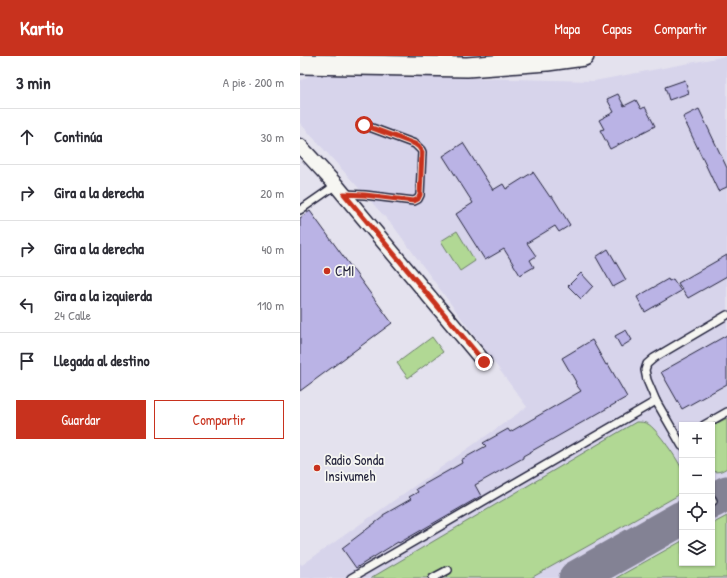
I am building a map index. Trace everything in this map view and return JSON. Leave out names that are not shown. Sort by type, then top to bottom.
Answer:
[{"type":"main road","points":[[300,64],[467,67],[547,61],[578,56]]},
{"type":"street","points":[[300,146],[340,189],[484,362]]},
{"type":"lane","points":[[300,210],[340,189],[365,195],[414,201],[418,199],[420,195],[421,150],[415,144],[364,125]]},
{"type":"lane","points":[[679,438],[656,401],[647,380],[645,370],[647,364],[654,358],[727,315]]},
{"type":"lane","points":[[351,578],[656,401]]},
{"type":"lane","points":[[709,422],[727,412]]},
{"type":"lane","points":[[433,578],[448,570]]},
{"type":"shaded area","points":[[727,56],[727,578],[300,578],[300,563],[302,565],[527,407],[394,227],[300,123],[300,81],[312,74],[594,81]]},
{"type":"green space","points":[[457,231],[475,261],[460,271],[441,241]]},
{"type":"green space","points":[[432,337],[443,352],[408,378],[397,363]]},
{"type":"green space","points":[[727,418],[727,468],[715,472],[715,458],[715,424]]},
{"type":"green space","points":[[636,422],[645,423],[652,427],[679,464],[679,494],[677,496],[531,578],[371,578]]},
{"type":"green space","points":[[727,516],[727,578],[616,578],[679,543],[679,566],[715,566],[715,522]]},
{"type":"building","points":[[685,80],[689,93],[669,100],[665,87]]},
{"type":"building","points":[[618,94],[624,106],[636,100],[641,109],[645,107],[655,126],[610,149],[600,130],[604,129],[599,120],[614,112],[607,99]]},
{"type":"building","points":[[699,109],[727,168],[727,187],[718,191],[683,117]]},
{"type":"building","points":[[463,143],[493,190],[503,184],[506,189],[533,172],[550,197],[552,196],[570,225],[559,232],[555,226],[527,243],[536,256],[530,260],[534,267],[520,275],[504,249],[485,260],[456,214],[473,203],[443,156]]},
{"type":"building","name":"CMI","points":[[310,211],[392,323],[300,391],[300,218]]},
{"type":"building","points":[[608,249],[626,280],[613,287],[596,257]]},
{"type":"building","points":[[727,255],[727,276],[688,298],[678,283]]},
{"type":"building","points":[[581,273],[593,286],[581,299],[568,286]]},
{"type":"building","points":[[668,279],[669,281],[673,279],[681,291],[645,312],[637,297]]},
{"type":"building","points":[[626,330],[632,340],[621,347],[615,336]]},
{"type":"building","points":[[727,335],[727,384],[682,409],[661,372]]},
{"type":"building","points":[[592,340],[627,397],[475,485],[481,496],[399,543],[398,542],[356,568],[342,548],[383,517],[383,515],[411,499],[409,497],[418,492],[416,489],[462,463],[461,460],[486,446],[483,443],[508,429],[510,432],[581,391],[575,383],[576,382],[562,358]]},
{"type":"taxiway","points":[[715,499],[727,493]]},
{"type":"taxiway","points":[[576,578],[679,520]]},
{"type":"place","name":"CMI","points":[[327,271]]},
{"type":"place","name":"Radio Sonda Insivumeh","points":[[317,468]]},
{"type":"route","points":[[364,125],[415,144],[419,147],[422,152],[420,195],[418,199],[414,201],[344,194],[484,362]]}]
